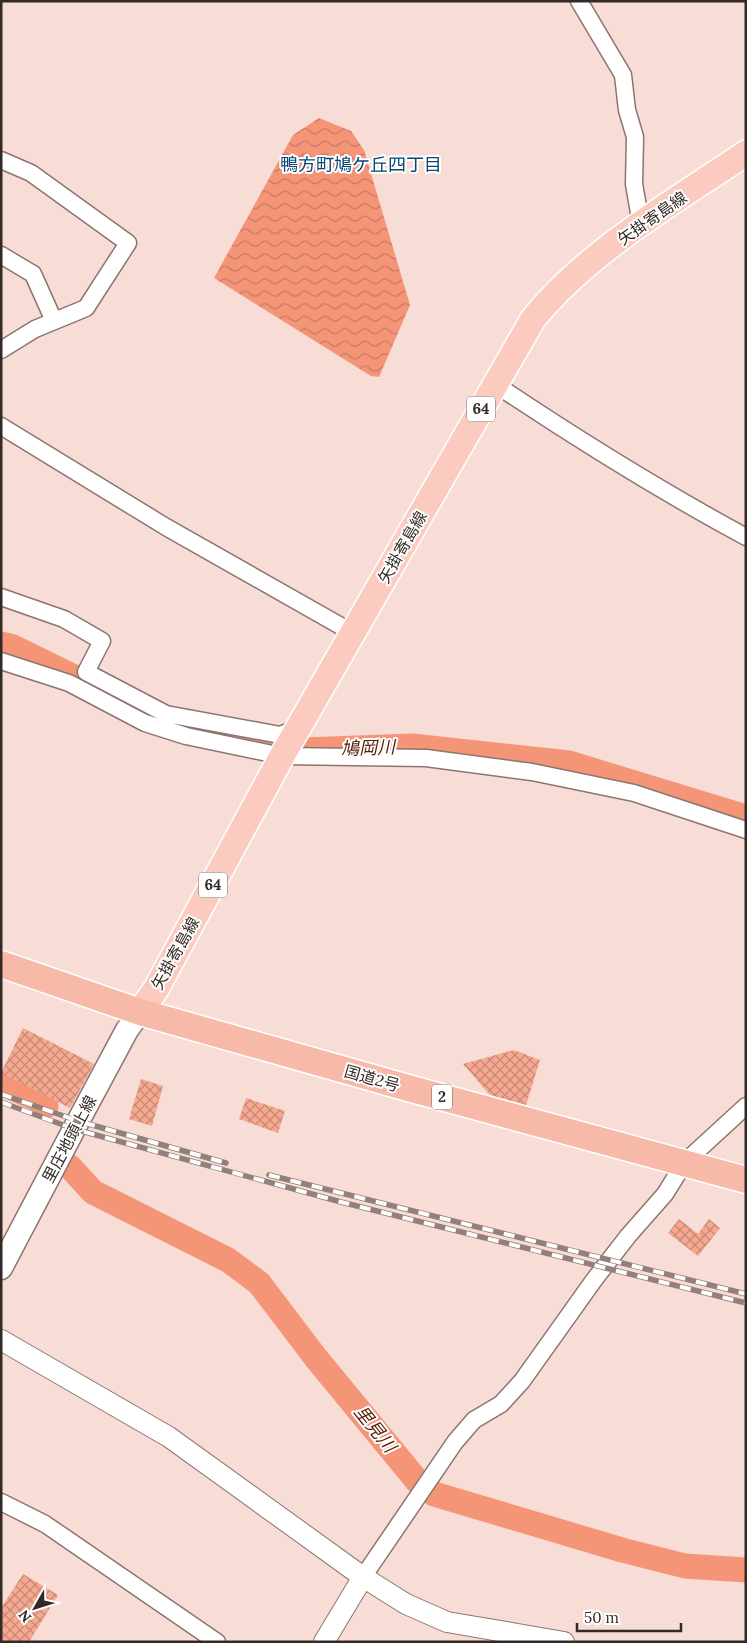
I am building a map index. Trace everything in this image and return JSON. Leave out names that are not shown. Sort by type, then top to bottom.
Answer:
[{"type":"highway","name":"国道2号","points":[[1,964],[140,1012],[408,1088],[746,1180]]},
{"type":"main road","name":"矢掛寄島線","points":[[140,1012],[156,989],[282,756],[533,319],[568,280],[642,224],[746,153]]},
{"type":"main road","name":"里庄地頭上線","points":[[1,1268],[118,1047],[140,1012]]},
{"type":"street","points":[[578,1],[623,75],[627,110],[635,137],[634,184],[642,224]]},
{"type":"street","points":[[1,160],[31,173],[128,243],[86,308],[35,329],[1,350]]},
{"type":"street","points":[[1,255],[33,274],[54,321]]},
{"type":"street","points":[[496,384],[582,442],[687,505],[746,537]]},
{"type":"street","points":[[1,426],[166,527],[353,633]]},
{"type":"street","points":[[1,597],[64,619],[102,641],[86,672],[166,714],[280,735],[297,732]]},
{"type":"street","points":[[1,661],[69,683],[145,723],[186,736],[282,756],[426,758],[532,772],[634,793],[746,830]]},
{"type":"street","points":[[324,1642],[363,1577],[455,1442],[474,1420],[501,1404],[522,1381],[599,1272],[665,1194],[685,1162],[746,1106]]},
{"type":"street","points":[[1,1340],[169,1437],[363,1577],[406,1604],[447,1622],[564,1642]]},
{"type":"street","points":[[1,1502],[45,1524],[218,1642]]},
{"type":"water","points":[[319,118],[351,131],[364,150],[410,305],[379,377],[371,376],[214,278],[293,135]]},
{"type":"building","points":[[23,1028],[94,1064],[70,1108],[1,1073]]},
{"type":"building","points":[[514,1050],[540,1060],[526,1105],[490,1095],[463,1064]]},
{"type":"building","points":[[141,1079],[163,1086],[152,1126],[129,1119]]},
{"type":"building","points":[[246,1098],[285,1111],[278,1133],[239,1119]]},
{"type":"building","points":[[679,1219],[698,1234],[709,1219],[720,1228],[698,1256],[668,1233]]},
{"type":"building","points":[[23,1574],[58,1595],[29,1642],[1,1642],[1,1608]]},
{"type":"waterway","name":"鳩岡川","points":[[1,644],[13,647],[160,719],[303,750],[412,746],[569,763],[746,817]]},
{"type":"waterway","name":"里見川","points":[[1,1083],[42,1101],[46,1106]]},
{"type":"waterway","name":"里見川","points":[[70,1167],[93,1192],[228,1260],[259,1283],[316,1358],[418,1482],[434,1494],[622,1550],[685,1566],[746,1570]]},
{"type":"railway","points":[[1,1094],[78,1121],[226,1163]]},
{"type":"railway","points":[[1,1102],[74,1129],[341,1202],[746,1303]]},
{"type":"railway","points":[[269,1175],[746,1294]]},
{"type":"district","name":"鴨方町鳩ケ丘四丁目","points":[[361,165]]}]
